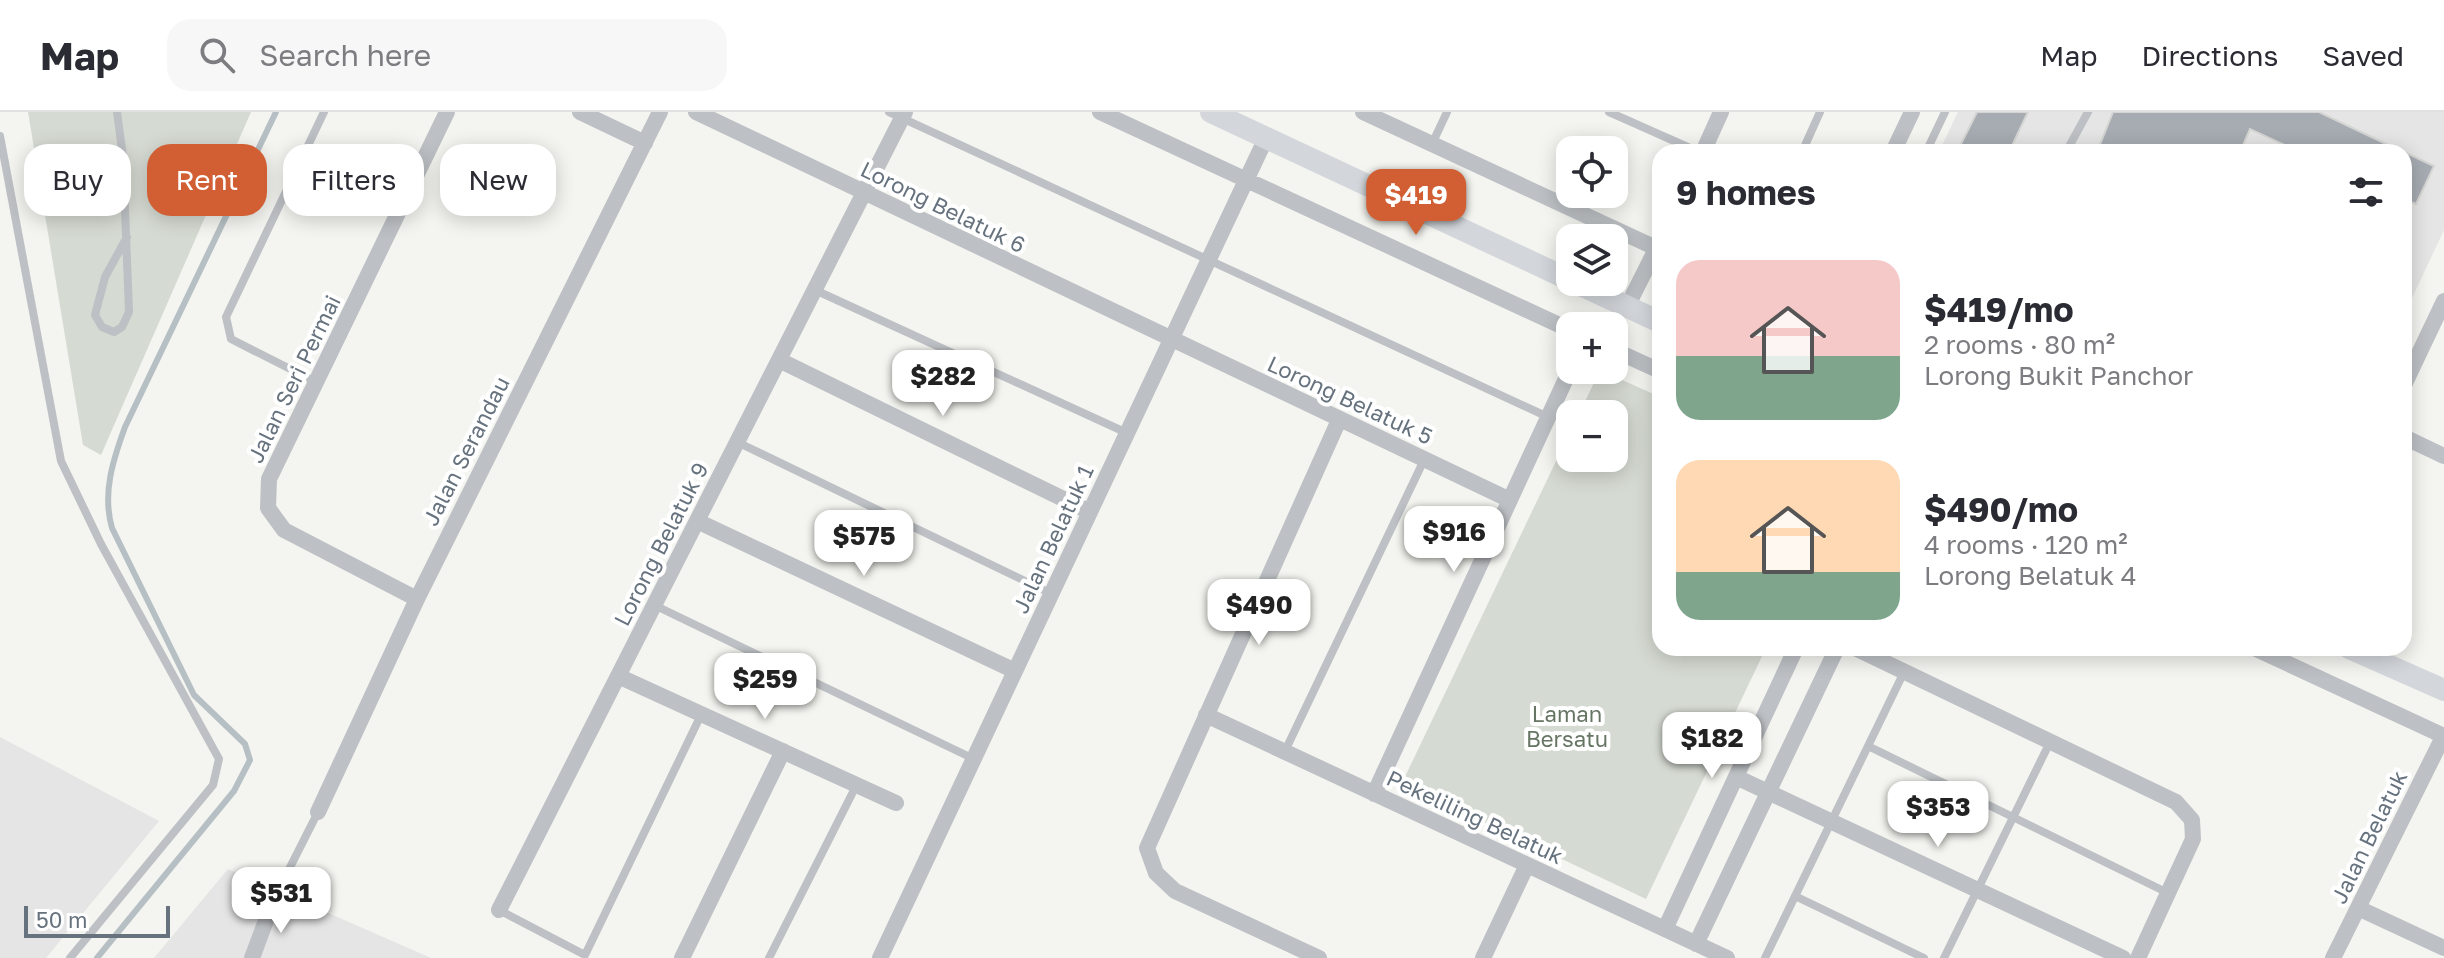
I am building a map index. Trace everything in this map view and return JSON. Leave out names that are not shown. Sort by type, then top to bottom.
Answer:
[{"type":"main road","points":[[1211,112],[1556,274]]},
{"type":"main road","points":[[1604,296],[1652,318]]},
{"type":"main road","points":[[2367,656],[2444,690]]},
{"type":"street","name":"Jalan Seri Permai","points":[[417,599],[284,530],[268,508],[269,479],[447,112]]},
{"type":"street","points":[[580,112],[645,143]]},
{"type":"street","name":"Jalan Serandau","points":[[318,812],[417,599],[660,112]]},
{"type":"street","name":"Lorong Belatuk 6","points":[[696,112],[1171,341]]},
{"type":"street","points":[[1100,112],[1556,324]]},
{"type":"street","points":[[1363,112],[1652,241]]},
{"type":"street","points":[[1705,144],[1721,112]]},
{"type":"street","points":[[1897,144],[1912,112]]},
{"type":"street","name":"Lorong Belatuk 9","points":[[499,910],[864,193],[899,114]]},
{"type":"street","name":"Jalan Belatuk 1","points":[[882,954],[1266,138]]},
{"type":"street","points":[[1627,307],[1652,256]]},
{"type":"street","points":[[2412,368],[2444,301]]},
{"type":"street","name":"Lorong Belatuk 5","points":[[1171,341],[1510,500]]},
{"type":"street","points":[[1628,356],[1652,367]]},
{"type":"street","points":[[779,360],[1090,512]]},
{"type":"street","points":[[1374,794],[1563,384]]},
{"type":"street","points":[[1319,958],[1175,891],[1156,873],[1147,848],[1339,420]]},
{"type":"street","points":[[2412,441],[2444,456]]},
{"type":"street","points":[[697,521],[1015,671]]},
{"type":"street","points":[[1665,929],[1792,656]]},
{"type":"street","points":[[1696,944],[1833,656]]},
{"type":"street","points":[[1871,656],[2176,802],[2192,820],[2193,839],[2138,958]]},
{"type":"street","points":[[2271,656],[2444,736]]},
{"type":"street","points":[[618,676],[896,803]]},
{"type":"street","name":"Pekeliling Belatuk","points":[[1206,715],[1727,958]]},
{"type":"street","name":"Jalan Belatuk","points":[[2333,958],[2444,736]]},
{"type":"street","points":[[682,958],[783,751]]},
{"type":"street","points":[[1736,777],[2123,958]]},
{"type":"street","points":[[1483,958],[1527,865]]},
{"type":"street","points":[[252,958],[274,899]]},
{"type":"street","points":[[2358,908],[2444,948]]},
{"type":"street","points":[[882,954],[901,958]]},
{"type":"lane","points":[[117,112],[127,237],[129,312],[122,327],[114,332],[102,327],[95,315],[105,277],[127,237]]},
{"type":"lane","points":[[316,382],[231,339],[226,317],[324,112]]},
{"type":"lane","points":[[1432,144],[1447,112]]},
{"type":"lane","points":[[1609,112],[1683,144]]},
{"type":"lane","points":[[1806,144],[1820,112]]},
{"type":"lane","points":[[1930,144],[1945,112]]},
{"type":"lane","points":[[2070,144],[2088,112]]},
{"type":"lane","points":[[899,114],[1548,417]]},
{"type":"lane","points":[[0,136],[61,461],[101,544],[219,759],[213,785],[70,958]]},
{"type":"lane","points":[[815,290],[1127,433]]},
{"type":"lane","points":[[737,442],[1052,594]]},
{"type":"lane","points":[[1285,752],[1424,460]]},
{"type":"lane","points":[[654,605],[974,759]]},
{"type":"lane","points":[[1765,958],[1904,672]]},
{"type":"lane","name":"Lorong Belatuk 9","points":[[499,910],[585,955],[701,714]]},
{"type":"lane","points":[[1944,958],[2050,741]]},
{"type":"lane","points":[[1868,746],[2168,893]]},
{"type":"lane","points":[[769,958],[857,785]]},
{"type":"lane","points":[[274,899],[318,812]]},
{"type":"lane","points":[[1795,896],[1924,958]]},
{"type":"shaded area","points":[[1958,112],[2444,112],[2444,230],[2412,298],[2412,144],[1943,144]]},
{"type":"shaded area","points":[[0,737],[159,821],[46,958],[0,958]]},
{"type":"shaded area","points":[[228,869],[431,958],[154,958]]},
{"type":"green space","points":[[28,112],[251,112],[237,144],[147,144],[147,216],[206,216],[101,455],[83,445],[45,216],[131,216],[131,144],[33,144]]},
{"type":"green space","name":"Laman Bersatu","points":[[1628,383],[1652,393],[1652,656],[1762,656],[1646,899],[1402,783],[1556,461],[1556,472],[1628,472],[1628,400],[1586,400],[1593,384]]},
{"type":"building","points":[[1977,112],[2028,112],[2013,144],[1961,144]]},
{"type":"building","points":[[2113,112],[2319,112],[2386,144],[2283,144],[2250,129],[2243,144],[2100,144]]},
{"type":"building","points":[[2412,156],[2434,166],[2416,204],[2412,202]]},
{"type":"waterway","points":[[97,958],[234,791],[250,760],[245,744],[194,695],[112,528],[108,502],[113,464],[125,427],[276,112]]}]
